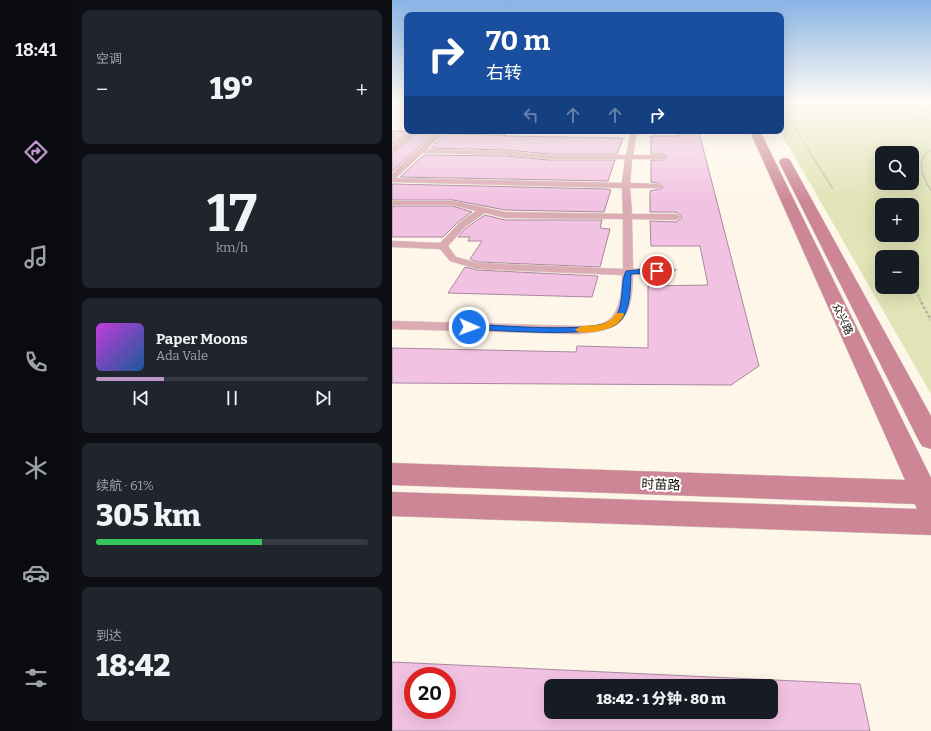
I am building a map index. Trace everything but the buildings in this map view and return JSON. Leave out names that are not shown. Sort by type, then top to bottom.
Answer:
[{"type":"street","name":"众兴路","points":[[756,134],[929,498]]},
{"type":"street","name":"众兴路","points":[[770,134],[931,439]]},
{"type":"street","name":"时苗路","points":[[392,474],[929,498]]},
{"type":"street","points":[[392,504],[931,522]]},
{"type":"lane","points":[[392,150],[412,134]]},
{"type":"lane","points":[[392,177],[439,134]]},
{"type":"lane","points":[[392,325],[576,330],[601,328],[615,322],[623,310],[628,272],[626,181],[634,134]]},
{"type":"lane","points":[[420,151],[506,153],[549,157],[663,157]]},
{"type":"lane","points":[[392,180],[658,186]]},
{"type":"lane","points":[[392,203],[453,203],[505,215],[676,217]]},
{"type":"lane","points":[[443,246],[462,225],[484,210]]},
{"type":"lane","points":[[392,244],[443,246]]},
{"type":"lane","points":[[443,246],[453,259],[477,266],[628,272],[672,270]]},
{"type":"path","points":[[799,134],[833,189]]},
{"type":"path","points":[[931,150],[922,157],[920,166],[926,183],[931,190]]},
{"type":"path","points":[[917,294],[931,320]]},
{"type":"green space","points":[[782,134],[931,134],[931,394]]},
{"type":"slow traffic","points":[[579,330],[601,328],[615,322],[620,315]]},
{"type":"route","points":[[469,327],[576,330],[601,328],[615,322],[623,310],[628,272],[657,271]]}]
